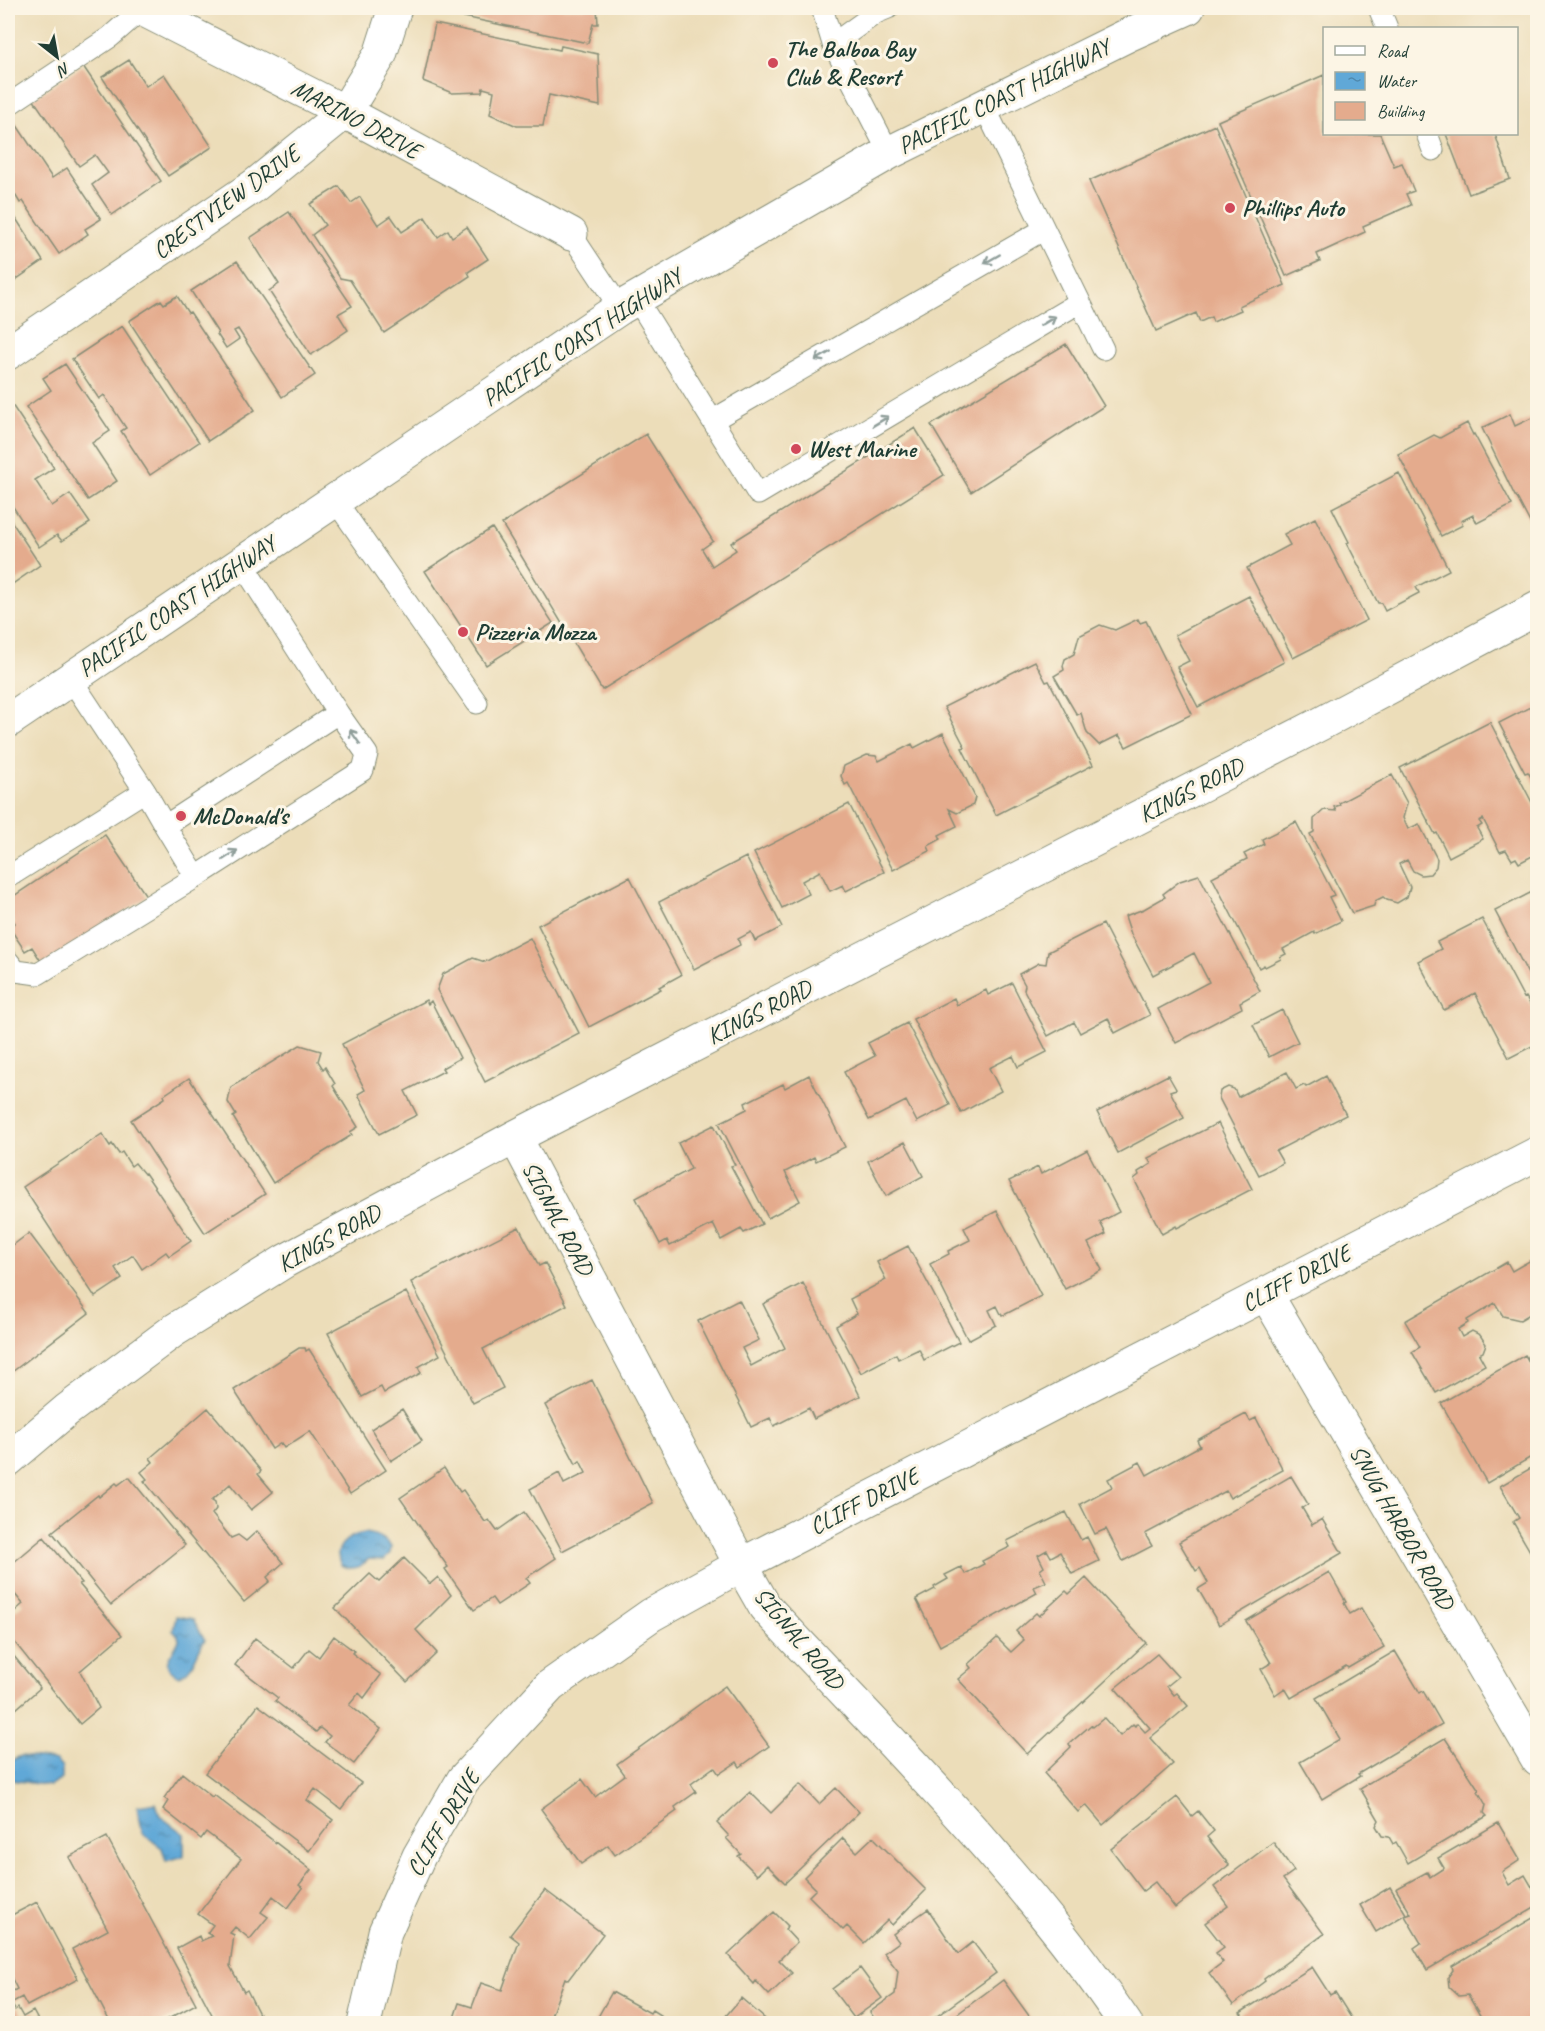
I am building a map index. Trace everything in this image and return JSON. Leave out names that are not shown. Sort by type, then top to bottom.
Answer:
[{"type":"main road","name":"MARINO DRIVE","points":[[141,8],[345,112],[571,234]]},
{"type":"main road","name":"CRESTVIEW DRIVE","points":[[8,353],[254,186],[345,112],[380,55],[395,8]]},
{"type":"main road","name":"PACIFIC COAST HIGHWAY","points":[[8,721],[628,303],[889,153],[1188,8]]},
{"type":"main road","name":"KINGS ROAD","points":[[8,1460],[67,1410],[173,1331],[285,1261],[515,1137],[1313,727],[1538,608]]},
{"type":"main road","name":"SIGNAL ROAD","points":[[515,1137],[765,1607],[980,1839],[1092,1974],[1126,2024]]},
{"type":"main road","name":"CLIFF DRIVE","points":[[364,2024],[385,1932],[418,1856],[463,1780],[550,1686],[651,1615],[741,1565],[1538,1153]]},
{"type":"main road","name":"SNUG HARBOR ROAD","points":[[1266,1294],[1538,1760]]},
{"type":"lane","points":[[8,105],[110,37],[141,8]]},
{"type":"lane","points":[[822,8],[833,44],[889,153]]},
{"type":"lane","points":[[833,44],[876,13],[888,8]]},
{"type":"lane","points":[[1379,8],[1387,27]]},
{"type":"lane","points":[[984,106],[1103,349]]},
{"type":"lane","points":[[713,420],[1043,230]]},
{"type":"lane","points":[[571,234],[628,303],[713,420],[758,494],[1080,302]]},
{"type":"lane","points":[[335,500],[477,703]]},
{"type":"lane","points":[[8,961],[16,971],[38,974],[196,877],[363,770],[367,754],[241,562]]},
{"type":"lane","points":[[70,679],[145,791],[196,877]]},
{"type":"lane","points":[[165,826],[338,713]]},
{"type":"lane","points":[[8,877],[145,791]]},
{"type":"water","points":[[365,1533],[386,1541],[391,1547],[390,1554],[384,1560],[369,1559],[356,1568],[341,1565],[338,1553],[343,1543],[353,1536]]},
{"type":"water","points":[[176,1616],[193,1619],[205,1640],[192,1665],[179,1676],[168,1668],[167,1664],[179,1640],[178,1635],[173,1631]]},
{"type":"water","points":[[21,1756],[56,1761],[62,1768],[62,1779],[50,1786],[12,1780],[8,1772],[10,1762]]},
{"type":"water","points":[[156,1803],[160,1816],[184,1834],[184,1856],[166,1861],[162,1848],[143,1834],[137,1806]]},
{"type":"building","points":[[449,8],[597,8],[598,24],[593,24],[588,43],[459,16],[460,12],[448,10]]},
{"type":"building","points":[[435,24],[560,50],[561,46],[598,54],[600,106],[549,95],[543,126],[517,126],[490,114],[494,91],[483,88],[482,92],[452,93],[423,81]]},
{"type":"building","points":[[129,60],[146,86],[164,74],[212,147],[168,176],[102,77]]},
{"type":"building","points":[[83,66],[161,181],[112,215],[92,185],[108,173],[95,155],[79,166],[33,99]]},
{"type":"building","points":[[1323,75],[1323,135],[1380,135],[1394,166],[1402,163],[1414,191],[1406,194],[1411,205],[1363,226],[1365,232],[1317,254],[1320,261],[1286,276],[1218,121]]},
{"type":"building","points":[[16,124],[52,178],[67,168],[101,219],[85,229],[88,234],[59,254],[23,201],[20,203],[8,183],[8,130]]},
{"type":"building","points":[[1215,125],[1285,285],[1239,306],[1241,310],[1213,322],[1211,317],[1200,322],[1196,313],[1156,331],[1089,181]]},
{"type":"building","points":[[1446,135],[1495,135],[1510,179],[1469,194]]},
{"type":"building","points":[[339,186],[351,203],[360,197],[378,225],[391,216],[402,232],[425,217],[438,237],[448,230],[452,237],[467,227],[488,259],[468,272],[470,276],[384,333],[350,280],[340,278],[312,235],[325,225],[310,204]]},
{"type":"building","points":[[8,206],[43,261],[8,285]]},
{"type":"building","points":[[289,212],[352,306],[338,314],[348,330],[311,355],[269,291],[279,284],[250,238]]},
{"type":"building","points":[[237,261],[315,375],[282,397],[238,329],[234,331],[239,339],[226,348],[191,291]]},
{"type":"building","points":[[177,296],[255,410],[208,441],[129,321],[161,300],[164,304]]},
{"type":"building","points":[[122,326],[199,442],[150,475],[121,431],[126,428],[104,395],[99,399],[72,359]]},
{"type":"building","points":[[1066,344],[1104,406],[971,492],[931,425]]},
{"type":"building","points":[[65,364],[110,431],[92,443],[117,481],[88,500],[26,407],[51,390],[43,378]]},
{"type":"building","points":[[8,399],[54,468],[35,480],[52,506],[70,494],[90,523],[62,541],[57,535],[39,547],[8,499]]},
{"type":"building","points":[[1510,414],[1515,426],[1538,415],[1538,533],[1536,534],[1482,428]]},
{"type":"building","points":[[1467,423],[1512,505],[1477,523],[1473,515],[1461,521],[1463,525],[1441,536],[1398,454],[1434,435],[1440,438]]},
{"type":"building","points":[[915,428],[944,475],[602,690],[502,524],[646,434],[713,541],[702,549],[712,566],[736,550],[731,543]]},
{"type":"building","points":[[1399,473],[1449,570],[1416,587],[1419,593],[1385,611],[1381,603],[1378,603],[1347,543],[1349,542],[1332,508]]},
{"type":"building","points":[[8,516],[40,565],[8,587]]},
{"type":"building","points":[[1315,518],[1367,620],[1293,658],[1247,568],[1290,545],[1284,534]]},
{"type":"building","points":[[492,528],[553,623],[486,665],[425,571]]},
{"type":"building","points":[[1249,596],[1284,662],[1198,707],[1177,667],[1189,661],[1175,635]]},
{"type":"building","points":[[1138,619],[1140,623],[1146,621],[1192,714],[1126,747],[1119,735],[1099,745],[1087,733],[1081,713],[1077,715],[1054,676],[1064,670],[1065,659],[1074,654],[1079,636],[1100,625],[1115,630]]},
{"type":"building","points":[[1035,661],[1046,682],[1049,681],[1093,765],[996,815],[944,707]]},
{"type":"building","points":[[1536,704],[1538,707],[1538,789],[1528,772],[1525,773],[1499,723]]},
{"type":"building","points":[[1490,722],[1538,814],[1538,853],[1519,863],[1516,858],[1512,860],[1506,850],[1500,852],[1483,819],[1479,821],[1482,825],[1477,828],[1483,839],[1449,857],[1400,768]]},
{"type":"building","points":[[943,733],[975,797],[973,805],[957,813],[949,809],[957,826],[939,835],[941,839],[928,846],[930,851],[893,870],[848,783],[845,785],[841,776],[844,766],[867,755],[876,756],[879,761],[912,744],[914,748]]},
{"type":"building","points":[[1392,775],[1407,803],[1403,818],[1408,829],[1419,824],[1437,859],[1436,867],[1430,874],[1421,875],[1413,871],[1407,860],[1399,864],[1410,887],[1407,897],[1397,903],[1383,897],[1375,901],[1374,906],[1352,913],[1310,834],[1314,832],[1314,819],[1324,810],[1336,811],[1334,807],[1340,805],[1339,803]]},
{"type":"building","points":[[849,804],[884,872],[846,891],[843,885],[830,891],[820,871],[802,881],[809,894],[782,908],[754,853]]},
{"type":"building","points":[[1296,822],[1334,895],[1329,897],[1341,921],[1315,934],[1314,932],[1283,949],[1286,954],[1280,957],[1281,959],[1259,968],[1212,877],[1247,859],[1244,854],[1264,844],[1262,839]]},
{"type":"building","points":[[105,835],[147,897],[44,966],[32,947],[25,951],[9,927],[15,923],[8,912],[8,900]]},
{"type":"building","points":[[746,857],[782,927],[755,941],[751,932],[738,939],[740,945],[694,969],[659,902]]},
{"type":"building","points":[[1199,875],[1260,991],[1240,1002],[1242,1008],[1176,1043],[1158,1009],[1209,982],[1194,953],[1153,975],[1131,934],[1125,916],[1144,909],[1165,897],[1163,894],[1180,881]]},
{"type":"building","points":[[630,877],[681,975],[659,987],[661,989],[589,1027],[538,925]]},
{"type":"building","points":[[1532,892],[1538,903],[1538,993],[1495,911]]},
{"type":"building","points":[[1482,919],[1524,998],[1526,997],[1538,1018],[1538,1043],[1509,1058],[1475,993],[1444,1010],[1418,961],[1441,949],[1437,942]]},
{"type":"building","points":[[1103,924],[1150,1015],[1115,1033],[1108,1018],[1080,1033],[1074,1022],[1048,1036],[1024,990],[1025,985],[1019,974],[1039,963],[1046,964],[1048,952]]},
{"type":"building","points":[[530,938],[579,1033],[485,1082],[437,990],[443,974],[473,958],[485,962]]},
{"type":"building","points":[[1012,983],[1047,1052],[1018,1067],[1013,1056],[989,1068],[1001,1091],[961,1113],[913,1019],[954,998],[957,1005],[986,990],[988,995]]},
{"type":"building","points":[[426,1000],[428,1004],[431,1001],[460,1058],[442,1068],[444,1071],[405,1091],[417,1115],[379,1134],[358,1094],[365,1090],[342,1044]]},
{"type":"building","points":[[1282,1010],[1298,1042],[1269,1057],[1253,1025]]},
{"type":"building","points":[[907,1023],[950,1105],[917,1122],[906,1101],[869,1120],[844,1072],[875,1056],[868,1043]]},
{"type":"building","points":[[300,1045],[321,1051],[318,1061],[323,1069],[325,1067],[335,1084],[333,1086],[358,1127],[350,1132],[352,1135],[273,1183],[233,1117],[236,1115],[228,1102],[231,1087]]},
{"type":"building","points":[[1287,1072],[1296,1089],[1304,1085],[1306,1087],[1326,1076],[1346,1115],[1276,1151],[1283,1163],[1259,1175],[1219,1098],[1220,1091],[1228,1087],[1234,1089],[1238,1097]]},
{"type":"building","points":[[809,1075],[845,1147],[816,1161],[814,1157],[785,1172],[800,1201],[768,1218],[719,1123],[747,1109],[745,1103],[783,1084],[785,1088]]},
{"type":"building","points":[[1168,1075],[1176,1089],[1170,1091],[1184,1118],[1118,1153],[1097,1112]]},
{"type":"building","points":[[189,1078],[265,1194],[205,1233],[131,1120],[165,1098],[164,1095]]},
{"type":"building","points":[[1218,1123],[1252,1189],[1162,1234],[1134,1179],[1139,1175],[1138,1172],[1151,1164],[1148,1158]]},
{"type":"building","points":[[714,1125],[735,1165],[731,1166],[762,1224],[744,1233],[741,1229],[721,1240],[713,1224],[670,1246],[667,1240],[660,1244],[636,1198],[691,1169],[678,1143]]},
{"type":"building","points":[[102,1134],[110,1146],[112,1144],[119,1154],[122,1152],[131,1166],[135,1163],[145,1173],[191,1241],[169,1256],[166,1252],[142,1269],[133,1255],[115,1268],[122,1279],[95,1297],[23,1187]]},
{"type":"building","points":[[905,1142],[923,1176],[886,1196],[868,1161]]},
{"type":"building","points":[[1087,1150],[1119,1212],[1100,1222],[1106,1234],[1088,1243],[1102,1270],[1065,1289],[1009,1181],[1038,1167],[1041,1174]]},
{"type":"building","points":[[997,1211],[1041,1296],[1002,1316],[997,1306],[989,1310],[996,1325],[968,1340],[930,1264],[949,1254],[948,1251],[970,1240],[964,1228]]},
{"type":"building","points":[[519,1227],[539,1266],[545,1263],[567,1305],[483,1349],[503,1388],[473,1403],[411,1282]]},
{"type":"building","points":[[29,1233],[89,1313],[8,1375],[8,1249]]},
{"type":"building","points":[[908,1246],[959,1342],[924,1360],[919,1349],[898,1359],[896,1354],[861,1373],[836,1326],[857,1314],[850,1299],[886,1280],[877,1262]]},
{"type":"building","points":[[1538,1256],[1538,1306],[1533,1308],[1535,1311],[1520,1320],[1503,1316],[1495,1303],[1467,1320],[1468,1323],[1458,1329],[1462,1337],[1472,1331],[1480,1335],[1486,1344],[1483,1352],[1479,1354],[1485,1365],[1436,1393],[1412,1352],[1420,1347],[1405,1321],[1507,1262],[1512,1271]]},
{"type":"building","points":[[803,1283],[860,1396],[814,1419],[809,1408],[774,1426],[770,1418],[751,1427],[698,1321],[739,1300],[759,1340],[742,1348],[751,1366],[785,1348],[763,1304]]},
{"type":"building","points":[[406,1292],[440,1355],[418,1367],[421,1373],[384,1393],[381,1387],[362,1397],[328,1333]]},
{"type":"building","points":[[299,1348],[305,1348],[306,1351],[309,1349],[386,1470],[350,1494],[310,1431],[284,1448],[281,1443],[272,1449],[234,1390]]},
{"type":"building","points":[[1525,1355],[1538,1374],[1538,1453],[1487,1483],[1441,1403]]},
{"type":"building","points":[[592,1380],[653,1503],[562,1551],[530,1489],[559,1473],[564,1484],[586,1473],[580,1461],[576,1464],[545,1405]]},
{"type":"building","points":[[208,1408],[261,1471],[258,1474],[273,1492],[251,1510],[230,1484],[212,1500],[215,1502],[216,1509],[212,1514],[231,1538],[238,1535],[246,1541],[257,1531],[283,1563],[267,1577],[270,1581],[244,1602],[144,1481],[147,1479],[141,1472],[153,1462],[150,1458]]},
{"type":"building","points":[[402,1409],[422,1441],[391,1461],[371,1429]]},
{"type":"building","points":[[1246,1414],[1250,1421],[1256,1418],[1283,1470],[1230,1498],[1226,1491],[1145,1534],[1152,1546],[1123,1561],[1106,1529],[1095,1534],[1080,1504],[1112,1487],[1108,1479],[1140,1462],[1147,1475],[1200,1446],[1197,1440]]},
{"type":"building","points":[[1538,1464],[1538,1565],[1513,1522],[1519,1518],[1500,1486]]},
{"type":"building","points":[[444,1468],[460,1492],[463,1490],[485,1522],[489,1520],[497,1531],[524,1512],[556,1558],[526,1578],[530,1583],[497,1605],[492,1598],[474,1610],[445,1569],[448,1567],[400,1498]]},
{"type":"building","points":[[1291,1476],[1308,1504],[1302,1508],[1312,1525],[1322,1519],[1342,1553],[1219,1625],[1198,1589],[1208,1583],[1200,1568],[1196,1571],[1179,1542]]},
{"type":"building","points":[[129,1477],[185,1545],[111,1605],[52,1532],[98,1495],[99,1497],[116,1483],[118,1485]]},
{"type":"building","points":[[1066,1512],[1081,1540],[1087,1537],[1099,1561],[1072,1574],[1060,1552],[1051,1557],[1047,1550],[1038,1555],[1044,1567],[1040,1570],[1046,1582],[1034,1587],[1037,1593],[940,1646],[916,1599],[948,1579],[945,1575],[961,1567],[965,1574],[984,1564],[982,1561],[1010,1547],[1007,1541]]},
{"type":"building","points":[[44,1537],[82,1583],[79,1584],[122,1635],[80,1671],[99,1708],[80,1724],[8,1634],[11,1628],[8,1625],[8,1617],[23,1604],[8,1586],[8,1567]]},
{"type":"building","points":[[404,1558],[430,1584],[438,1577],[451,1595],[416,1630],[437,1653],[407,1682],[335,1608],[370,1574],[379,1582]]},
{"type":"building","points":[[1329,1572],[1350,1614],[1361,1608],[1384,1647],[1291,1698],[1285,1688],[1275,1695],[1261,1669],[1271,1663],[1246,1621]]},
{"type":"building","points":[[1086,1578],[1146,1643],[1027,1754],[958,1679],[971,1668],[968,1664],[997,1638],[1011,1652],[1024,1640],[1016,1631],[1036,1613],[1039,1616],[1066,1591],[1069,1594]]},
{"type":"building","points":[[334,1636],[381,1675],[364,1698],[359,1693],[349,1705],[381,1729],[354,1764],[325,1742],[330,1736],[320,1728],[316,1732],[275,1701],[278,1698],[235,1665],[255,1638],[294,1668],[309,1649],[319,1657]]},
{"type":"building","points":[[8,1649],[40,1688],[8,1716]]},
{"type":"building","points":[[1395,1651],[1420,1693],[1423,1691],[1442,1724],[1358,1774],[1360,1776],[1322,1799],[1300,1762],[1340,1739],[1316,1698]]},
{"type":"building","points":[[1157,1654],[1178,1677],[1167,1686],[1174,1695],[1177,1693],[1188,1706],[1150,1738],[1173,1764],[1103,1825],[1086,1805],[1078,1812],[1044,1773],[1071,1747],[1069,1744],[1091,1725],[1093,1727],[1104,1718],[1120,1736],[1133,1724],[1135,1726],[1137,1723],[1145,1732],[1150,1728],[1115,1688]]},
{"type":"building","points":[[725,1686],[769,1746],[740,1767],[737,1762],[719,1774],[714,1767],[691,1784],[696,1792],[675,1807],[677,1811],[615,1855],[608,1845],[581,1864],[541,1809],[582,1779],[595,1797],[625,1775],[617,1764]]},
{"type":"building","points":[[258,1705],[361,1783],[341,1809],[315,1789],[307,1800],[333,1820],[309,1851],[205,1773]]},
{"type":"building","points":[[1445,1738],[1479,1790],[1486,1805],[1484,1813],[1487,1816],[1408,1863],[1396,1842],[1393,1844],[1389,1837],[1382,1836],[1376,1826],[1379,1820],[1360,1788]]},
{"type":"building","points":[[182,1773],[311,1870],[299,1885],[303,1888],[288,1908],[273,1896],[261,1912],[268,1917],[250,1939],[235,1927],[230,1933],[234,1935],[230,1966],[244,1992],[247,1990],[264,2024],[217,2024],[177,1948],[199,1936],[201,1941],[212,1936],[207,1933],[213,1925],[198,1914],[241,1859],[206,1832],[201,1839],[163,1809],[168,1801],[164,1798]]},
{"type":"building","points":[[800,1784],[819,1804],[836,1788],[859,1812],[785,1883],[767,1865],[757,1875],[738,1856],[741,1854],[726,1838],[729,1836],[717,1823],[750,1792],[771,1813]]},
{"type":"building","points":[[1177,1797],[1192,1816],[1198,1811],[1214,1831],[1207,1837],[1229,1865],[1175,1908],[1155,1882],[1143,1891],[1111,1849]]},
{"type":"building","points":[[1498,1823],[1520,1860],[1502,1872],[1509,1885],[1525,1875],[1538,1897],[1538,1905],[1427,1970],[1414,1948],[1421,1943],[1405,1916],[1411,1914],[1396,1889],[1427,1872],[1430,1877],[1444,1868],[1438,1858]]},
{"type":"building","points":[[107,1837],[196,2004],[159,2024],[111,2024],[72,1949],[108,1930],[69,1857]]},
{"type":"building","points":[[873,1837],[926,1890],[892,1925],[888,1920],[864,1943],[847,1926],[843,1930],[809,1896],[816,1889],[804,1877],[843,1838],[857,1852]]},
{"type":"building","points":[[1273,1842],[1294,1871],[1283,1879],[1324,1934],[1233,2005],[1209,1973],[1223,1962],[1216,1953],[1224,1947],[1205,1923],[1228,1906],[1214,1887]]},
{"type":"building","points":[[1390,1887],[1406,1914],[1376,1932],[1360,1905]]},
{"type":"building","points":[[545,1890],[603,1934],[568,1980],[565,1978],[548,2024],[452,2024],[459,2003],[472,2007],[481,1983],[502,1990],[519,1942],[510,1935]]},
{"type":"building","points":[[37,1902],[78,1979],[27,2006],[22,1997],[11,2003],[15,2010],[18,2008],[23,2017],[33,2011],[40,2024],[8,2024],[8,1994],[17,1989],[8,1971],[8,1917]]},
{"type":"building","points":[[928,1909],[958,1954],[973,1942],[996,1973],[926,2024],[878,2024],[870,2012],[895,1994],[898,1971],[884,1953],[899,1942],[893,1934]]},
{"type":"building","points":[[774,1912],[788,1926],[785,1929],[797,1942],[779,1960],[792,1973],[769,1995],[756,1981],[754,1984],[728,1955]]},
{"type":"building","points":[[1538,1915],[1538,2024],[1485,2024],[1468,1995],[1459,1996],[1449,1987],[1448,1977],[1453,1970],[1452,1966]]},
{"type":"building","points":[[1312,1967],[1330,1995],[1335,1992],[1355,2024],[1244,2024],[1239,2017],[1242,2015],[1240,2013]]},
{"type":"building","points":[[860,1968],[882,1998],[854,2018],[832,1989]]},
{"type":"building","points":[[1003,1980],[1035,2024],[944,2024]]},
{"type":"building","points":[[612,1992],[650,2013],[652,2010],[674,2024],[594,2024]]},
{"type":"building","points":[[741,1998],[771,2024],[719,2024]]},
{"type":"place","name":"The Balboa Bay Club & Resort","points":[[773,63]]},
{"type":"place","name":"Phillips Auto","points":[[1230,208]]},
{"type":"place","name":"West Marine","points":[[796,449]]},
{"type":"place","name":"Pizzeria Mozza","points":[[463,632]]},
{"type":"place","name":"McDonald's","points":[[181,816]]}]
